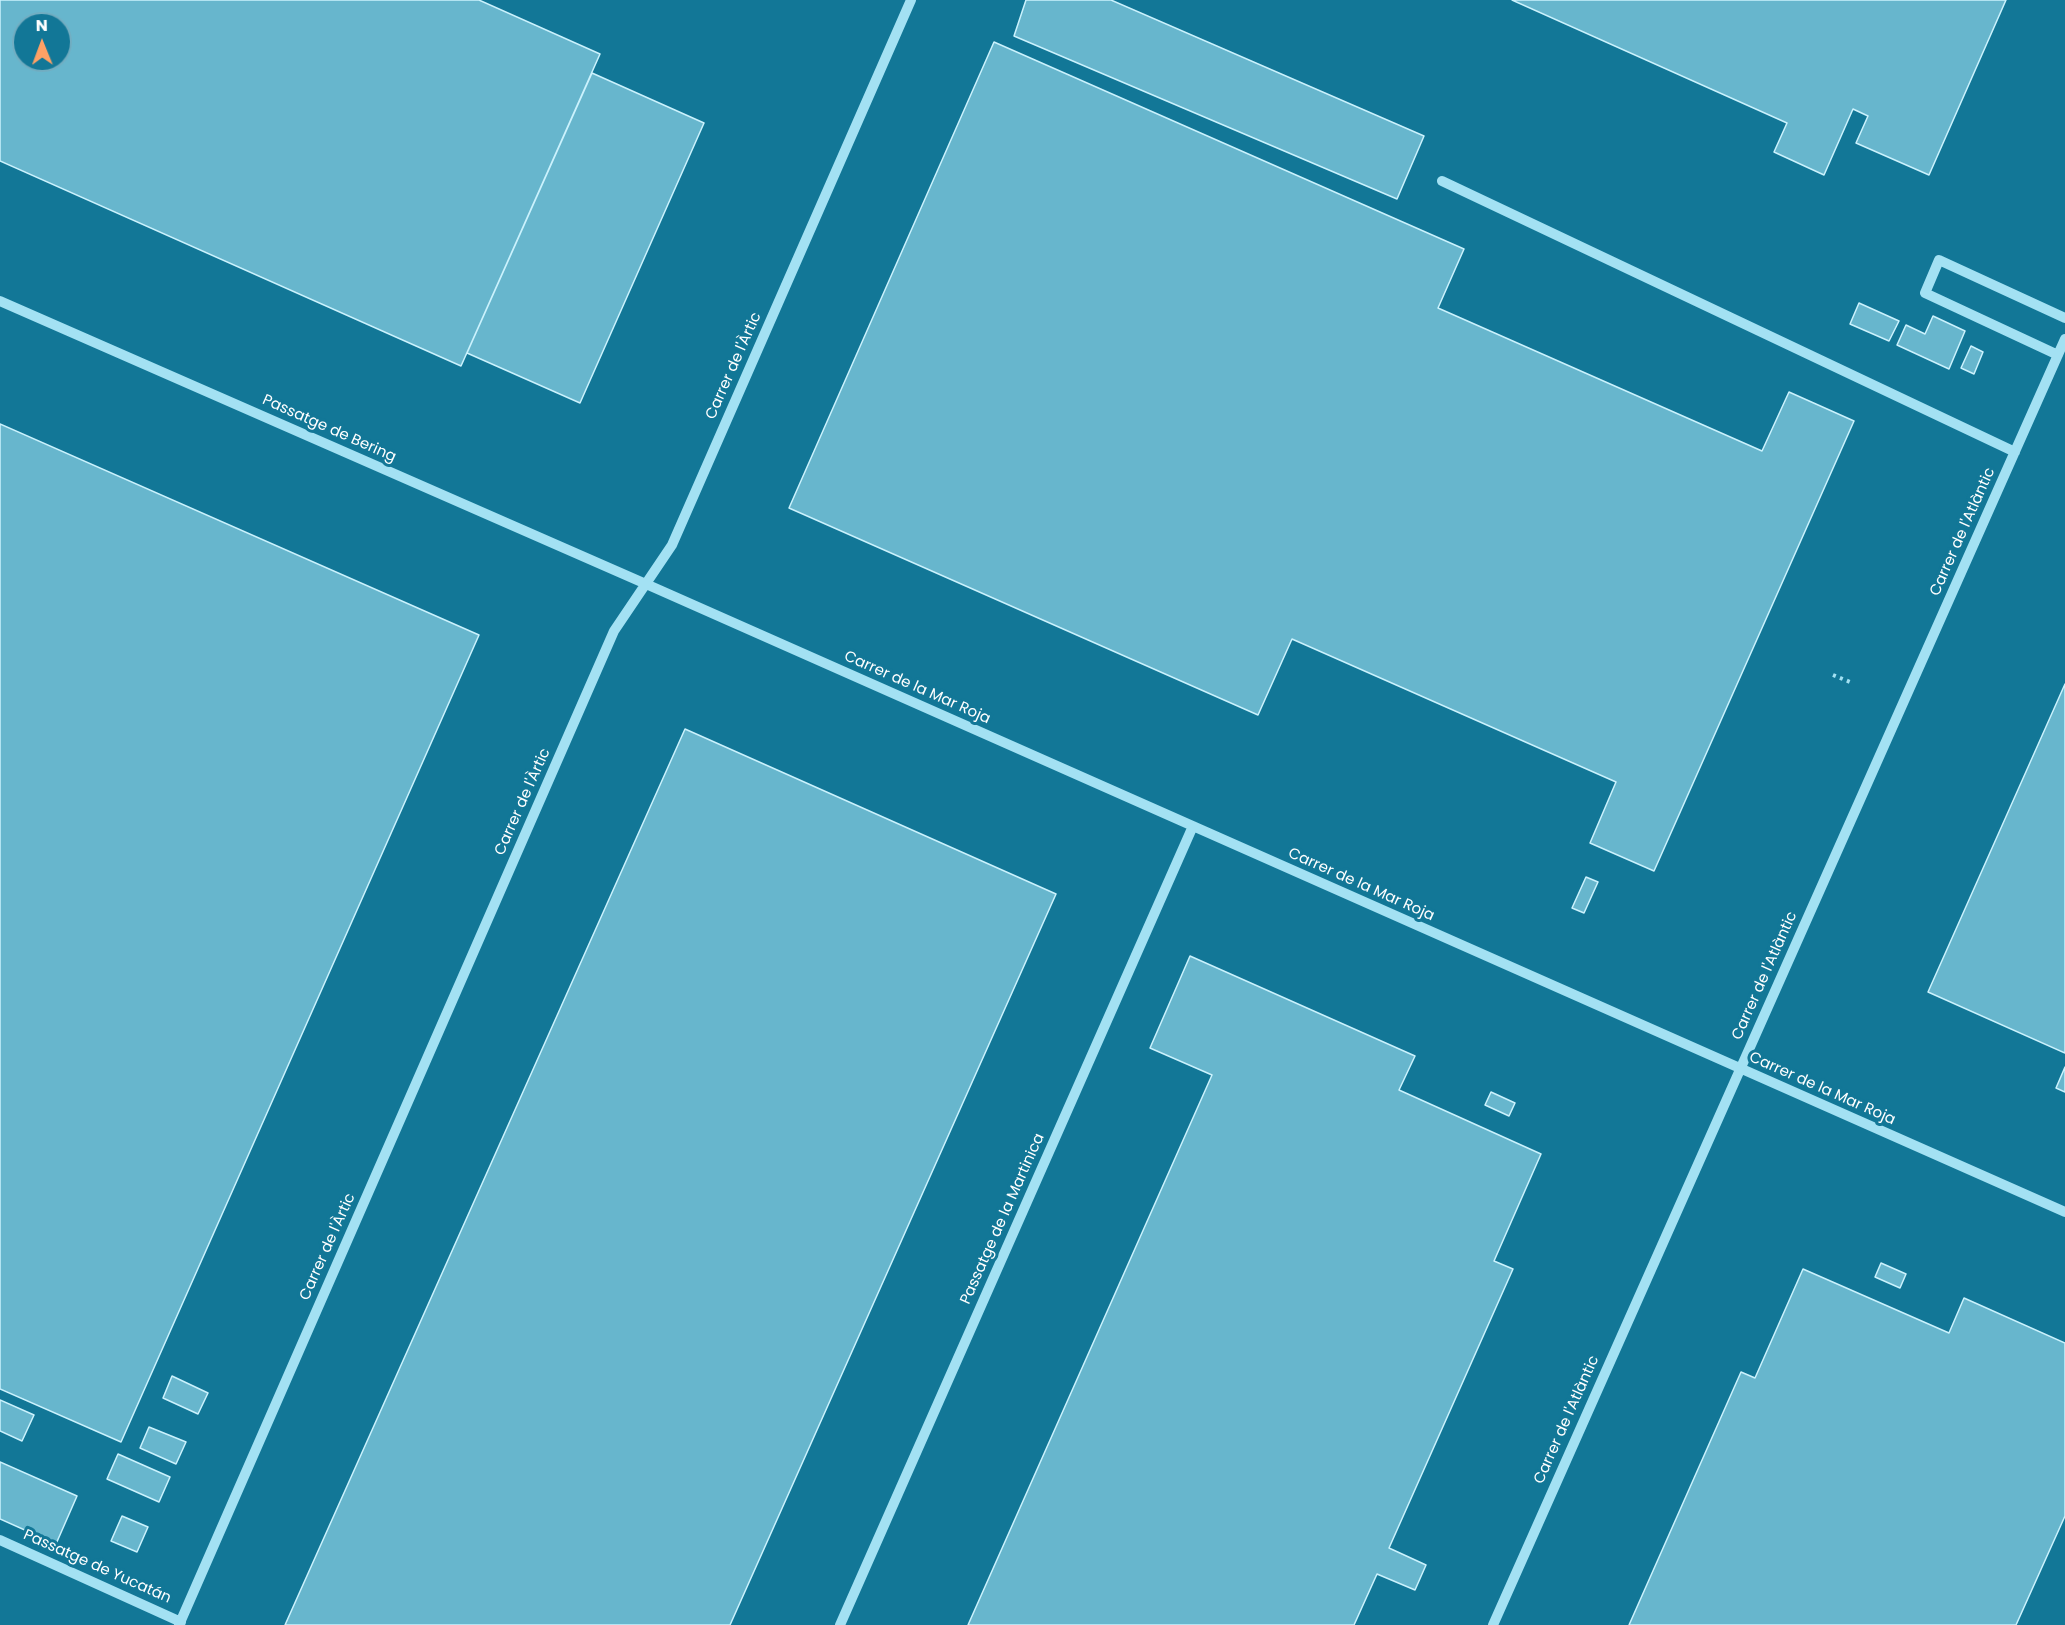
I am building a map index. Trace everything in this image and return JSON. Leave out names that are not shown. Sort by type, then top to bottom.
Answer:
[{"type":"street","name":"Carrer de l'Àrtic","points":[[180,1623],[609,642],[672,545],[911,0]]},
{"type":"street","points":[[1442,181],[2016,452]]},
{"type":"street","points":[[2058,355],[1924,293],[1939,260],[2065,318]]},
{"type":"street","name":"Passatge de Bering","points":[[0,301],[646,584]]},
{"type":"street","name":"Carrer de l'Atlàntic","points":[[1493,1625],[2065,339]]},
{"type":"street","name":"Carrer de la Mar Roja","points":[[646,584],[2065,1212]]},
{"type":"street","name":"Passatge de la Martinica","points":[[840,1625],[1193,826]]},
{"type":"street","name":"Passatge de Yucatán","points":[[0,1540],[180,1623]]},
{"type":"path","points":[[1833,675],[1850,682]]},
{"type":"building","points":[[0,0],[479,0],[600,54],[461,366],[0,161]]},
{"type":"building","points":[[1026,0],[1111,0],[1424,136],[1397,199],[1014,36]]},
{"type":"building","points":[[1512,0],[2006,0],[1929,175],[1856,143],[1868,116],[1853,109],[1824,175],[1774,152],[1787,123]]},
{"type":"building","points":[[994,42],[1464,249],[1438,308],[1762,451],[1789,392],[1854,421],[1654,871],[1590,843],[1616,782],[1292,639],[1258,715],[789,508]]},
{"type":"building","points":[[592,73],[704,123],[580,403],[467,353]]},
{"type":"building","points":[[1859,303],[1899,321],[1889,341],[1850,324]]},
{"type":"building","points":[[1933,316],[1965,331],[1949,369],[1897,345],[1906,325],[1925,334]]},
{"type":"building","points":[[1971,346],[1983,352],[1974,374],[1961,368]]},
{"type":"building","points":[[0,424],[479,635],[121,1442],[0,1389]]},
{"type":"building","points":[[2065,684],[2065,1053],[1928,992]]},
{"type":"building","points":[[685,729],[1056,894],[730,1625],[285,1625]]},
{"type":"building","points":[[1586,877],[1598,882],[1584,913],[1572,908]]},
{"type":"building","points":[[1190,956],[1415,1056],[1399,1090],[1541,1154],[1494,1261],[1513,1269],[1389,1548],[1426,1565],[1415,1590],[1377,1574],[1354,1625],[968,1625],[1212,1075],[1150,1048]]},
{"type":"building","points":[[2065,1067],[2065,1092],[2056,1088]]},
{"type":"building","points":[[1491,1092],[1515,1103],[1509,1116],[1485,1105]]},
{"type":"building","points":[[1881,1263],[1906,1274],[1900,1288],[1875,1277]]},
{"type":"building","points":[[1803,1269],[1949,1333],[1964,1298],[2065,1343],[2065,1516],[2016,1625],[1629,1625],[1741,1372],[1755,1378]]},
{"type":"building","points":[[172,1376],[208,1393],[198,1414],[163,1398]]},
{"type":"building","points":[[0,1400],[34,1415],[22,1441],[0,1431]]},
{"type":"building","points":[[149,1427],[186,1442],[176,1464],[140,1448]]},
{"type":"building","points":[[118,1454],[170,1477],[159,1502],[107,1479]]},
{"type":"building","points":[[0,1462],[77,1496],[56,1544],[0,1519]]},
{"type":"building","points":[[122,1516],[148,1527],[137,1552],[111,1541]]}]
